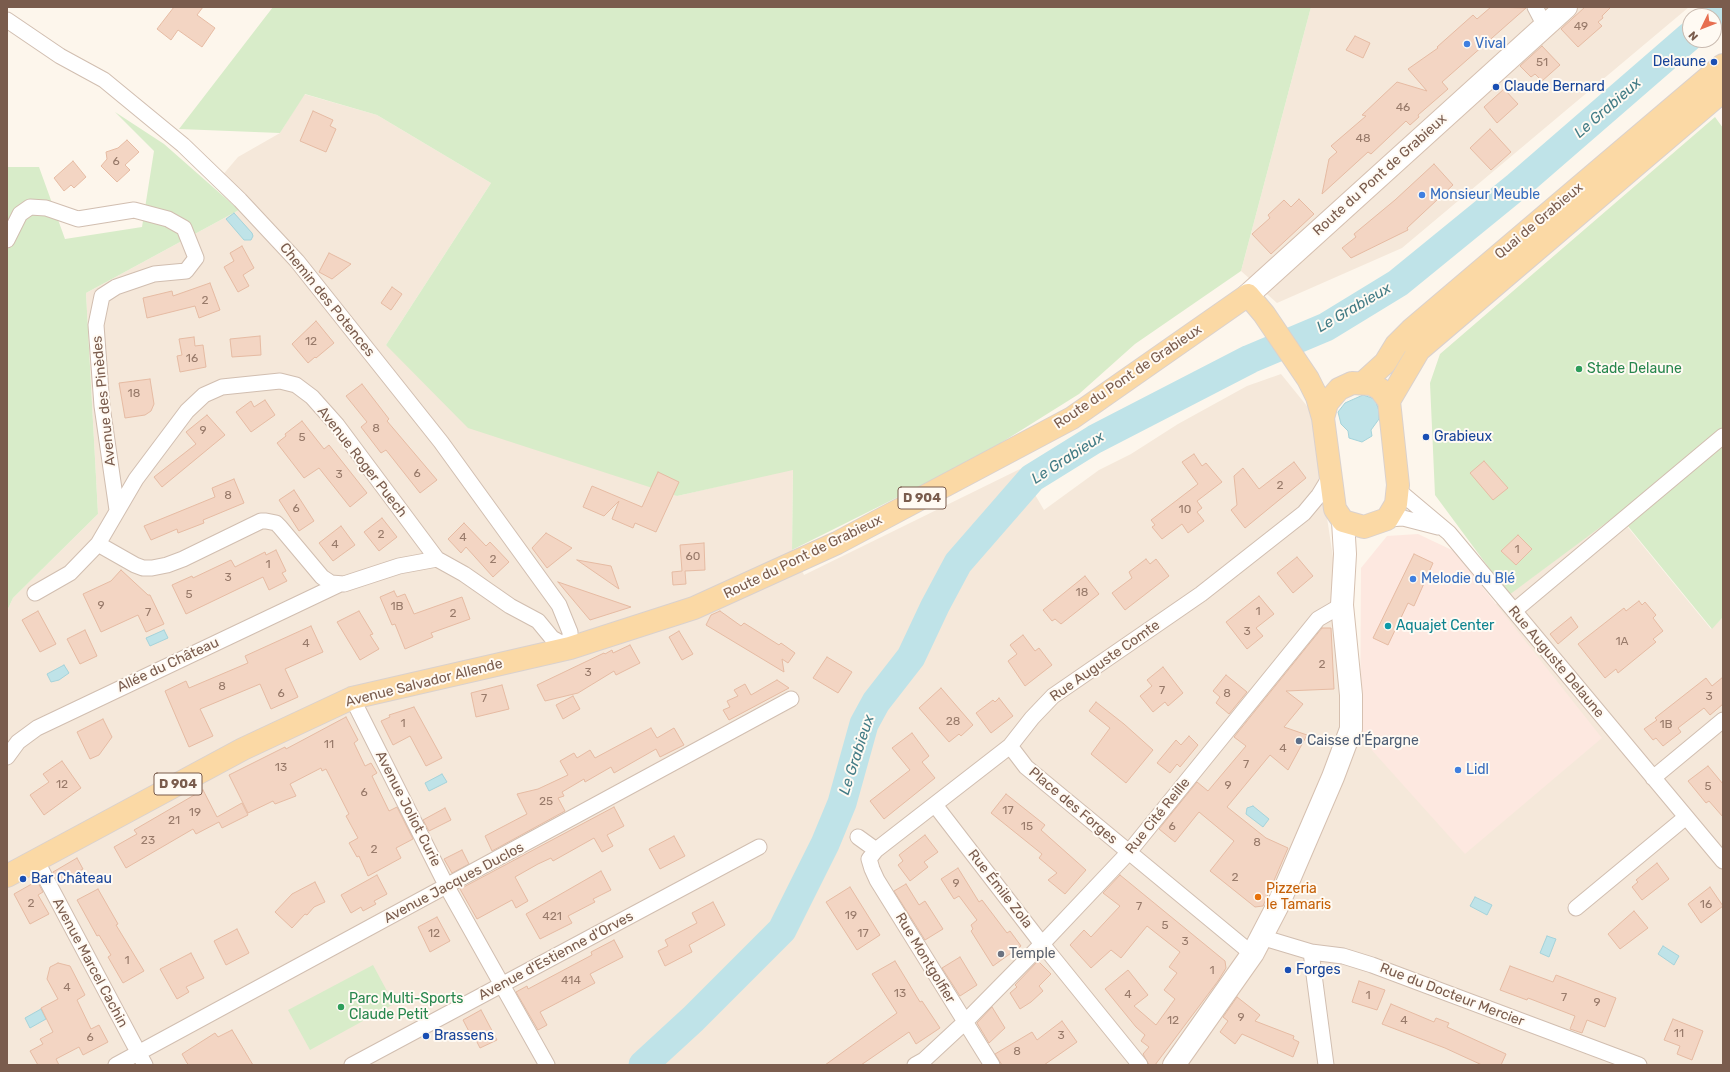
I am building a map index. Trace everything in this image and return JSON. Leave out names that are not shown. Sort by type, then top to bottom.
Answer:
[{"type":"main road","name":"Route du Pont de Grabieux","points":[[570,648],[694,608],[837,543],[1072,418],[1248,295],[1566,7]]},
{"type":"main road","name":"Quai de Grabieux","points":[[1363,383],[1385,363],[1396,344],[1411,330],[1723,65]]},
{"type":"main road","name":"Quai de Grabieux","points":[[1389,401],[1419,350],[1723,91]]},
{"type":"main road","points":[[1174,1065],[1257,945],[1278,905],[1330,784],[1350,729],[1351,695],[1342,605],[1347,519],[1330,477],[1323,418],[1316,397],[1308,379],[1264,314],[1248,295]]},
{"type":"main road","points":[[1308,379],[1340,389]]},
{"type":"main road","points":[[1323,418],[1327,403],[1340,389],[1352,383],[1371,384],[1380,389],[1389,401],[1399,491],[1396,504],[1387,519],[1347,519]]},
{"type":"main road","name":"Avenue Salvador Allende","points":[[7,876],[243,749],[352,698],[570,648]]},
{"type":"street","points":[[1536,7],[1545,26]]},
{"type":"street","name":"Chemin des Potences","points":[[7,20],[60,56],[104,80],[183,145],[240,200],[297,261],[441,442],[559,605],[570,632],[570,648]]},
{"type":"street","name":"Avenue des Pinèdes","points":[[7,240],[20,214],[30,207],[46,208],[78,219],[134,210],[168,219],[184,228],[196,258],[186,271],[154,274],[116,287],[102,296],[96,325],[102,406],[117,510]]},
{"type":"street","name":"Avenue Roger Puech","points":[[35,593],[70,573],[98,544],[136,479],[187,411],[204,395],[222,387],[280,381],[296,385],[312,397],[337,425],[437,559],[464,574],[510,606],[538,621],[552,638],[570,648]]},
{"type":"street","points":[[1514,611],[1723,436]]},
{"type":"street","name":"Rue Auguste Comte","points":[[876,850],[1010,746],[1032,718],[1053,696],[1201,594],[1304,513],[1319,495],[1330,477]]},
{"type":"street","name":"Rue Auguste Delaune","points":[[1399,491],[1449,533],[1723,861]]},
{"type":"street","name":"Rue Auguste Comte","points":[[1304,513],[1320,509],[1347,519]]},
{"type":"street","name":"Rue Auguste Delaune","points":[[1387,519],[1403,518],[1443,529]]},
{"type":"street","points":[[98,544],[135,565],[143,568],[152,568],[167,565],[183,559],[261,521],[271,522],[280,527],[326,581],[338,585]]},
{"type":"street","name":"Allée du Château","points":[[7,757],[18,742],[37,728],[338,585],[399,566],[437,559]]},
{"type":"street","name":"Rue Cité Reille","points":[[915,1065],[924,1060],[965,1022],[1042,944],[1129,852],[1318,619],[1342,605]]},
{"type":"street","name":"Avenue Joliot Curie","points":[[352,698],[447,887],[546,1065]]},
{"type":"street","name":"Avenue Jacques Duclos","points":[[116,1065],[142,1059],[447,887],[791,699]]},
{"type":"street","points":[[1653,778],[1723,720]]},
{"type":"street","name":"Place des Forges","points":[[1010,746],[1026,767],[1245,948],[1257,945]]},
{"type":"street","name":"Rue Émile Zola","points":[[935,805],[1042,944],[1140,1065]]},
{"type":"street","points":[[1576,908],[1686,816]]},
{"type":"street","points":[[858,837],[876,850]]},
{"type":"street","name":"Avenue d'Estienne d'Orves","points":[[352,1065],[759,847]]},
{"type":"street","name":"Rue Montgolfier","points":[[876,850],[869,859],[872,869],[992,1065]]},
{"type":"street","name":"Avenue Marcel Cachin","points":[[36,860],[142,1059]]},
{"type":"street","name":"Rue du Docteur Mercier","points":[[1257,945],[1343,956],[1372,964],[1639,1065]]},
{"type":"street","points":[[1311,952],[1326,1065]]},
{"type":"shaded area","points":[[1311,7],[1689,7],[1682,8],[1682,13],[1402,248],[1277,303],[1241,271]]},
{"type":"shaded area","points":[[304,94],[377,115],[491,183],[386,345],[677,496],[793,469],[792,549],[804,575],[1020,469],[1044,510],[1099,470],[1131,454],[1178,424],[1247,386],[1281,374],[1311,411],[1360,737],[1496,604],[1617,514],[1711,629],[1723,617],[1723,1065],[7,1065],[7,611],[13,598],[98,514],[86,293],[239,210],[215,184],[238,157],[280,133]]},
{"type":"shaded area","points":[[1418,534],[1454,551],[1602,738],[1465,854],[1360,737],[1361,568],[1387,536]]},
{"type":"green space","points":[[273,7],[1311,7],[1241,271],[1135,344],[1079,394],[980,456],[792,550],[793,470],[677,496],[468,428],[386,345],[491,183],[377,115],[305,94],[280,133],[179,129]]},
{"type":"green space","points":[[115,112],[164,144],[239,210],[86,293],[98,514],[13,598],[7,611],[7,167],[39,167],[65,239],[142,227],[154,151]]},
{"type":"green space","name":"Stade Delaune","points":[[1715,117],[1723,128],[1723,617],[1712,629],[1618,514],[1509,595],[1435,495],[1430,383],[1440,354]]},
{"type":"green space","name":"Parc Multi-Sports Claude Petit","points":[[373,965],[394,1004],[310,1050],[288,1010]]},
{"type":"water","points":[[234,213],[252,233],[253,236],[251,240],[244,240],[226,219]]},
{"type":"water","points":[[1363,395],[1372,398],[1376,402],[1379,411],[1379,419],[1371,430],[1372,436],[1362,442],[1349,438],[1348,431],[1341,424],[1338,412],[1345,403]]},
{"type":"water","points":[[164,630],[168,638],[150,646],[146,638]]},
{"type":"water","points":[[64,665],[69,673],[59,680],[51,682],[47,674]]},
{"type":"water","points":[[442,774],[447,782],[429,791],[425,783]]},
{"type":"water","points":[[1253,806],[1269,819],[1263,827],[1246,814],[1247,808]]},
{"type":"water","points":[[1475,897],[1492,905],[1487,915],[1470,906]]},
{"type":"water","points":[[1547,936],[1556,939],[1549,957],[1540,953]]},
{"type":"water","points":[[1663,946],[1679,956],[1674,965],[1658,954]]},
{"type":"water","points":[[41,1009],[46,1019],[30,1028],[25,1018]]},
{"type":"building","points":[[174,7],[203,7],[197,15],[215,28],[202,47],[178,30],[171,40],[157,29]]},
{"type":"building","points":[[1491,7],[1526,8],[1442,82],[1448,89],[1418,115],[1419,117],[1410,125],[1406,121],[1371,154],[1368,152],[1322,194],[1329,159],[1337,152],[1331,146],[1366,116],[1362,115],[1397,82],[1427,91],[1408,69],[1438,48],[1437,47],[1473,15],[1477,19]]},
{"type":"building","points":[[1585,7],[1611,7],[1598,22],[1602,26],[1578,47],[1561,29]]},
{"type":"building","points":[[1355,36],[1370,43],[1363,58],[1346,50]]},
{"type":"building","points":[[1542,46],[1560,65],[1542,81],[1535,74],[1531,77],[1520,66]]},
{"type":"building","points":[[1504,89],[1518,104],[1497,123],[1484,107]]},
{"type":"building","points":[[313,111],[333,120],[330,126],[336,129],[326,152],[300,141]]},
{"type":"building","points":[[1490,129],[1511,152],[1491,170],[1470,148]]},
{"type":"building","points":[[127,140],[139,152],[125,165],[130,170],[117,182],[101,166],[107,159],[106,152],[118,148]]},
{"type":"building","points":[[73,161],[86,177],[74,188],[71,185],[64,191],[54,178]]},
{"type":"building","points":[[1434,164],[1453,185],[1407,228],[1408,230],[1351,258],[1342,248],[1356,237],[1354,234],[1395,200]]},
{"type":"building","points":[[1299,199],[1314,214],[1271,254],[1252,234],[1270,218],[1268,215],[1284,200],[1291,207]]},
{"type":"building","points":[[242,246],[254,268],[243,275],[249,286],[238,292],[224,267],[234,261],[230,253]]},
{"type":"building","points":[[329,253],[351,264],[332,279],[319,272]]},
{"type":"building","points":[[210,283],[220,310],[199,318],[195,306],[147,318],[143,298],[172,291],[173,296]]},
{"type":"building","points":[[392,287],[402,294],[391,310],[381,303]]},
{"type":"building","points":[[316,321],[334,343],[308,363],[292,344]]},
{"type":"building","points":[[260,336],[261,355],[232,357],[230,339]]},
{"type":"building","points":[[194,337],[195,346],[203,345],[206,367],[180,372],[177,356],[182,355],[179,339]]},
{"type":"building","points":[[150,379],[154,404],[151,411],[145,415],[125,418],[119,383]]},
{"type":"building","points":[[362,384],[389,419],[387,421],[437,480],[420,493],[386,450],[381,453],[361,427],[367,422],[346,396]]},
{"type":"building","points":[[265,400],[275,415],[251,432],[236,412],[251,401],[254,407]]},
{"type":"building","points":[[207,415],[225,435],[162,487],[154,477],[196,444],[186,432]]},
{"type":"building","points":[[302,421],[324,449],[329,445],[367,493],[350,507],[319,468],[304,478],[277,443],[286,436],[285,434]]},
{"type":"building","points":[[1194,454],[1202,466],[1206,463],[1222,482],[1197,501],[1202,508],[1197,512],[1204,521],[1188,533],[1182,524],[1162,539],[1152,527],[1155,525],[1151,520],[1198,484],[1182,462]]},
{"type":"building","points":[[1484,461],[1508,488],[1493,500],[1470,473]]},
{"type":"building","points":[[1294,462],[1306,478],[1245,528],[1231,510],[1237,505],[1234,476],[1243,468],[1259,489]]},
{"type":"building","points":[[658,472],[679,482],[656,532],[635,523],[633,528],[612,519],[619,501],[604,516],[583,507],[592,486],[642,507]]},
{"type":"building","points":[[234,479],[244,503],[203,520],[204,523],[178,533],[177,529],[151,540],[144,526],[215,497],[212,488]]},
{"type":"building","points":[[294,490],[314,521],[299,531],[279,500]]},
{"type":"building","points":[[382,518],[397,537],[379,551],[364,532]]},
{"type":"building","points":[[464,523],[486,546],[490,542],[509,562],[493,577],[466,547],[461,553],[448,539]]},
{"type":"building","points":[[341,526],[355,545],[333,561],[319,543]]},
{"type":"building","points":[[546,533],[572,548],[547,568],[532,548]]},
{"type":"building","points":[[1518,535],[1532,549],[1516,565],[1501,551]]},
{"type":"building","points":[[704,543],[705,570],[685,571],[686,584],[673,585],[672,572],[682,571],[680,545]]},
{"type":"building","points":[[276,550],[286,571],[282,573],[287,581],[269,590],[263,577],[186,614],[172,585],[192,576],[193,578],[231,560],[235,567],[265,552],[266,555]]},
{"type":"building","name":"Melodie du Blé","points":[[1414,554],[1433,563],[1414,606],[1408,603],[1388,645],[1373,638]]},
{"type":"building","points":[[1297,557],[1313,576],[1293,593],[1277,573]]},
{"type":"building","points":[[1146,559],[1150,564],[1156,559],[1169,576],[1125,610],[1112,593],[1132,578],[1129,572]]},
{"type":"building","points":[[577,560],[611,566],[619,589]]},
{"type":"building","points":[[121,570],[148,595],[150,595],[164,624],[146,632],[138,615],[101,632],[83,594],[111,581]]},
{"type":"building","points":[[1085,576],[1099,594],[1061,624],[1055,619],[1052,621],[1043,610]]},
{"type":"building","points":[[558,582],[631,607],[590,620]]},
{"type":"building","points":[[394,591],[397,597],[405,594],[414,614],[462,597],[470,619],[431,633],[433,637],[405,649],[395,624],[392,625],[380,597]]},
{"type":"building","points":[[1259,596],[1274,614],[1256,628],[1263,636],[1247,649],[1226,622]]},
{"type":"building","points":[[1639,601],[1642,605],[1645,602],[1656,615],[1653,618],[1663,631],[1653,639],[1656,642],[1618,673],[1616,669],[1605,678],[1578,644],[1624,608],[1626,611]]},
{"type":"building","points":[[38,611],[56,644],[40,652],[22,620]]},
{"type":"building","points":[[359,611],[373,634],[370,635],[379,649],[360,660],[337,622]]},
{"type":"building","points":[[720,611],[741,626],[744,623],[779,645],[781,643],[795,653],[788,663],[782,659],[784,672],[706,625],[711,615]]},
{"type":"building","points":[[1571,617],[1578,627],[1558,644],[1550,634]]},
{"type":"building","points":[[311,626],[323,652],[285,669],[298,697],[271,709],[260,684],[200,709],[213,736],[189,747],[165,691],[186,681],[189,688],[248,663],[245,656]]},
{"type":"building","points":[[1322,628],[1331,628],[1334,689],[1286,691],[1303,704],[1284,727],[1307,735],[1288,770],[1270,755],[1227,807],[1266,838],[1288,848],[1263,906],[1255,907],[1210,871],[1234,841],[1199,812],[1175,842],[1159,829],[1197,782],[1208,791],[1246,746],[1234,737]]},
{"type":"building","points":[[85,630],[97,656],[80,664],[67,639]]},
{"type":"building","points":[[679,631],[693,654],[682,660],[669,637]]},
{"type":"building","points":[[1023,635],[1035,651],[1039,648],[1052,665],[1025,686],[1008,661],[1017,654],[1010,645]]},
{"type":"building","points":[[630,645],[640,663],[616,675],[614,671],[578,693],[545,701],[537,685],[604,653],[605,654],[612,650],[613,653]]},
{"type":"building","points":[[827,657],[852,672],[838,693],[813,678]]},
{"type":"building","points":[[1163,667],[1183,693],[1168,706],[1165,702],[1153,712],[1140,696],[1152,686],[1147,680]]},
{"type":"building","points":[[1226,675],[1247,692],[1229,714],[1216,703],[1220,697],[1213,691]]},
{"type":"building","points":[[1723,677],[1723,704],[1710,715],[1704,708],[1678,728],[1681,732],[1663,746],[1656,738],[1653,740],[1644,729],[1657,720],[1655,718],[1706,678],[1712,686]]},
{"type":"building","points":[[777,680],[789,688],[729,720],[723,710],[730,707],[727,701],[738,696],[734,690],[745,684],[751,695]]},
{"type":"building","points":[[502,685],[509,709],[476,717],[471,693]]},
{"type":"building","points":[[941,688],[973,725],[961,736],[959,734],[949,742],[919,708]]},
{"type":"building","points":[[573,696],[580,709],[563,719],[556,705]]},
{"type":"building","points":[[999,698],[1013,716],[991,733],[976,713],[993,700],[995,702]]},
{"type":"building","points":[[1096,702],[1124,724],[1153,750],[1126,783],[1091,754],[1110,728],[1089,711]]},
{"type":"building","points":[[414,707],[442,758],[426,766],[410,736],[393,745],[381,721],[390,717],[389,715]]},
{"type":"building","points":[[346,717],[358,740],[354,743],[365,766],[371,763],[377,773],[372,776],[389,811],[397,807],[413,839],[396,848],[401,858],[368,876],[359,856],[357,857],[349,843],[358,838],[346,816],[349,814],[326,769],[322,771],[321,768],[290,784],[296,796],[275,804],[273,801],[248,813],[229,775],[285,747],[286,749]]},
{"type":"building","points":[[103,719],[112,737],[99,755],[90,759],[77,732]]},
{"type":"building","points":[[651,728],[657,738],[674,728],[684,745],[660,757],[656,749],[614,773],[611,767],[585,782],[584,779],[562,792],[564,796],[558,798],[565,811],[492,851],[485,836],[527,814],[517,794],[538,789],[568,775],[560,761],[574,753],[577,758],[590,750],[595,758]]},
{"type":"building","points":[[912,733],[929,756],[922,762],[935,778],[884,819],[870,801],[910,770],[892,748]]},
{"type":"building","points":[[1189,736],[1198,745],[1180,767],[1177,764],[1170,773],[1157,763],[1176,740],[1181,745]]},
{"type":"building","points":[[62,761],[81,788],[44,815],[30,795],[49,782],[43,774]]},
{"type":"building","points":[[1708,766],[1723,784],[1723,817],[1709,801],[1706,803],[1688,781]]},
{"type":"building","points":[[203,790],[217,817],[242,803],[248,815],[222,828],[219,822],[196,834],[193,829],[126,868],[114,847],[137,834],[134,830]]},
{"type":"building","points":[[1006,794],[1045,825],[1041,830],[1086,870],[1065,894],[1048,880],[1057,873],[1039,858],[1042,854],[991,813]]},
{"type":"building","points":[[614,807],[624,826],[607,835],[613,846],[602,852],[594,838],[553,861],[551,858],[538,864],[515,877],[528,901],[516,908],[512,900],[477,919],[460,889]]},
{"type":"building","points":[[445,808],[451,820],[429,831],[423,820]]},
{"type":"building","points":[[925,835],[938,852],[924,862],[928,867],[910,881],[898,865],[903,861],[899,855]]},
{"type":"building","points":[[674,836],[685,856],[660,869],[649,849]]},
{"type":"building","points":[[462,850],[469,864],[452,873],[444,859]]},
{"type":"building","points":[[77,858],[83,869],[58,883],[53,872]]},
{"type":"building","points":[[1657,863],[1669,879],[1642,900],[1632,887],[1638,882],[1636,880]]},
{"type":"building","points":[[958,868],[979,902],[982,900],[1007,933],[1010,931],[1021,946],[993,966],[971,931],[973,929],[971,925],[977,920],[959,896],[954,899],[941,879]]},
{"type":"building","points":[[601,871],[611,890],[593,899],[595,902],[568,916],[572,923],[540,939],[526,914]]},
{"type":"building","points":[[377,875],[387,894],[374,901],[376,904],[363,911],[361,907],[351,913],[341,895]]},
{"type":"building","points":[[1120,875],[1225,961],[1226,968],[1218,981],[1155,1065],[1149,1065],[1143,1054],[1149,1047],[1141,1041],[1145,1035],[1136,1027],[1105,989],[1128,970],[1148,995],[1134,1006],[1156,1025],[1175,999],[1164,990],[1177,973],[1169,967],[1180,952],[1147,926],[1121,958],[1111,950],[1091,968],[1070,945],[1084,930],[1091,937],[1120,906],[1103,893]]},
{"type":"building","points":[[37,881],[43,892],[38,895],[49,914],[30,924],[14,894]]},
{"type":"building","points":[[315,882],[325,902],[314,907],[307,915],[305,914],[292,928],[275,912],[292,894]]},
{"type":"building","points":[[906,884],[919,905],[925,901],[943,929],[925,940],[894,891]]},
{"type":"building","points":[[850,887],[880,935],[857,950],[826,902]]},
{"type":"building","points":[[1710,887],[1723,906],[1701,923],[1688,904]]},
{"type":"building","points":[[98,889],[118,924],[116,925],[144,971],[123,983],[108,957],[111,955],[99,935],[97,936],[77,900]]},
{"type":"building","points":[[713,902],[725,925],[689,945],[692,952],[665,966],[658,951],[668,946],[665,940],[697,923],[692,913]]},
{"type":"building","points":[[1634,911],[1648,928],[1620,949],[1608,934]]},
{"type":"building","points":[[437,917],[450,941],[430,952],[418,927]]},
{"type":"building","points":[[237,929],[249,953],[226,965],[214,941]]},
{"type":"building","points":[[614,940],[623,957],[590,974],[595,983],[540,1012],[547,1025],[538,1030],[516,992],[527,986],[528,989],[592,955],[591,952]]},
{"type":"building","points":[[191,953],[204,978],[186,987],[189,992],[177,999],[160,969]]},
{"type":"building","points":[[960,957],[977,985],[960,996],[942,968]]},
{"type":"building","points":[[895,961],[920,1002],[922,1001],[940,1028],[916,1044],[909,1032],[861,1065],[825,1065],[897,1013],[872,974]]},
{"type":"building","points":[[1038,961],[1051,974],[1039,986],[1043,991],[1031,1002],[1020,1009],[1010,993],[1017,987],[1015,985]]},
{"type":"building","points":[[58,963],[70,966],[85,995],[77,1000],[91,1029],[99,1025],[108,1042],[83,1055],[79,1047],[56,1059],[59,1065],[38,1065],[30,1051],[43,1044],[40,1039],[53,1032],[41,1008],[58,999],[47,979],[50,967]]},
{"type":"building","points":[[1510,966],[1553,982],[1556,975],[1616,998],[1605,1027],[1587,1020],[1582,1033],[1570,1029],[1575,1016],[1528,998],[1527,1000],[1500,990]]},
{"type":"building","points":[[1359,981],[1385,990],[1377,1010],[1352,1002]]},
{"type":"building","points":[[1237,997],[1260,1015],[1255,1021],[1294,1036],[1293,1039],[1299,1042],[1293,1057],[1242,1034],[1235,1044],[1220,1032],[1228,1021],[1223,1017]]},
{"type":"building","points":[[1391,1004],[1434,1022],[1436,1018],[1449,1023],[1447,1027],[1506,1054],[1501,1065],[1482,1065],[1445,1048],[1382,1024]]},
{"type":"building","points":[[992,1007],[1005,1028],[989,1043],[977,1023]]},
{"type":"building","points":[[481,1010],[497,1040],[480,1048],[476,1040],[474,1041],[463,1020]]},
{"type":"building","points":[[1673,1019],[1703,1031],[1692,1060],[1677,1054],[1680,1046],[1664,1040]]},
{"type":"building","points":[[1062,1021],[1077,1042],[1044,1065],[1002,1065],[995,1054],[1032,1032],[1037,1040]]},
{"type":"building","points":[[232,1030],[253,1065],[189,1065],[187,1063],[182,1054],[215,1033],[218,1037]]},
{"type":"waterway","name":"Le Grabieux","points":[[643,1065],[693,1019],[782,930],[825,844],[842,803],[864,724],[876,702],[911,657],[935,606],[958,563],[1032,478],[1095,439],[1250,359],[1326,327],[1398,283],[1517,186],[1682,43]]},
{"type":"place","name":"Vival","points":[[1467,44]]},
{"type":"place","name":"Delaune","points":[[1714,62]]},
{"type":"place","name":"Claude Bernard","points":[[1496,87]]},
{"type":"place","name":"Monsieur Meuble","points":[[1422,195]]},
{"type":"place","name":"Stade Delaune","points":[[1579,369]]},
{"type":"place","name":"Grabieux","points":[[1426,437]]},
{"type":"place","name":"Melodie du Blé","points":[[1413,579]]},
{"type":"place","name":"Aquajet Center","points":[[1388,626]]},
{"type":"place","name":"Caisse d'Épargne","points":[[1299,741]]},
{"type":"place","name":"Lidl","points":[[1458,770]]},
{"type":"place","name":"Bar Château","points":[[23,879]]},
{"type":"place","name":"Pizzeria le Tamaris","points":[[1258,897]]},
{"type":"place","name":"Temple","points":[[1001,954]]},
{"type":"place","name":"Forges","points":[[1288,970]]},
{"type":"place","name":"Parc Multi-Sports Claude Petit","points":[[341,1007]]},
{"type":"place","name":"Brassens","points":[[426,1036]]}]
